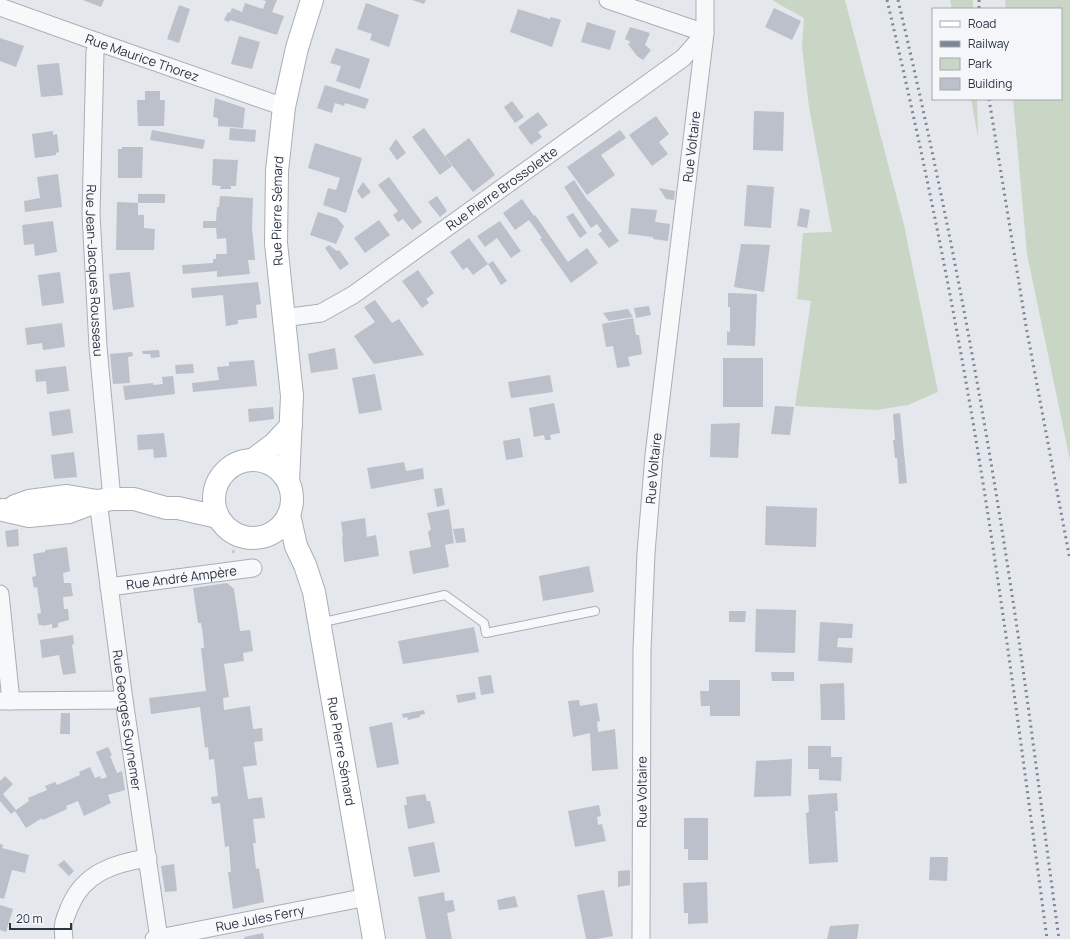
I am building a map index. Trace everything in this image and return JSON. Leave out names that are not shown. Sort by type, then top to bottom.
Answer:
[{"type":"main road","name":"Rue Pierre Sémard","points":[[288,481],[292,396],[276,243],[277,171],[284,106],[297,48],[312,0]]},
{"type":"main road","points":[[254,459],[274,444],[291,426]]},
{"type":"main road","points":[[254,459],[265,461],[282,472],[288,481],[292,492],[292,504],[289,515],[278,528],[264,536],[250,538],[237,535],[226,528],[218,517],[214,506],[214,493],[217,482],[224,472],[233,465],[243,460],[254,459]]},
{"type":"main road","points":[[178,508],[217,482]]},
{"type":"main road","points":[[2,510],[30,501],[67,496],[105,500],[134,499],[166,508],[178,508],[218,517]]},
{"type":"main road","name":"Rue Pierre Sémard","points":[[289,515],[296,546],[305,565],[314,592],[374,939]]},
{"type":"main road","points":[[264,536],[305,565]]},
{"type":"street","points":[[608,0],[705,33]]},
{"type":"street","name":"Rue Voltaire","points":[[641,939],[642,650],[646,553],[654,455],[705,33],[705,0]]},
{"type":"street","name":"Rue Maurice Thorez","points":[[0,6],[98,42],[284,106]]},
{"type":"street","name":"Rue Pierre Brossolette","points":[[283,318],[322,313],[353,295],[683,58],[705,33]]},
{"type":"street","name":"Rue Jean-Jacques Rousseau","points":[[98,42],[95,60],[91,214],[105,500]]},
{"type":"street","name":"Rue Georges Guynemer","points":[[105,500],[109,587],[124,700],[148,858],[157,939]]},
{"type":"street","name":"Rue André Ampère","points":[[109,587],[253,568]]},
{"type":"street","points":[[0,594],[6,701],[124,700]]},
{"type":"street","points":[[64,939],[62,925],[72,900],[87,880],[109,867],[128,861],[148,858]]},
{"type":"street","name":"Rue Jules Ferry","points":[[157,939],[367,897]]},
{"type":"lane","points":[[319,623],[445,595],[484,623],[486,633],[595,611]]},
{"type":"green space","points":[[773,0],[845,0],[904,225],[938,392],[908,405],[876,410],[795,406],[811,301],[797,299],[803,233],[832,232],[809,107],[802,46],[804,18]]},
{"type":"green space","points":[[950,0],[973,0],[973,8],[952,8]]},
{"type":"green space","points":[[1005,0],[1070,0],[1070,460],[1027,254],[1013,100],[1062,100],[1062,8],[1006,8]]},
{"type":"green space","points":[[971,100],[977,100],[978,138]]},
{"type":"building","points":[[83,0],[104,0],[101,7]]},
{"type":"building","points":[[262,0],[277,0],[272,12],[284,16],[277,35],[230,20],[229,22],[224,20],[232,8],[242,12],[245,3],[263,9],[266,1]]},
{"type":"building","points":[[412,0],[426,0],[424,4]]},
{"type":"building","points":[[366,3],[399,15],[389,47],[370,40],[372,34],[357,29]]},
{"type":"building","points":[[179,5],[190,9],[179,43],[167,39]]},
{"type":"building","points":[[774,8],[801,21],[792,40],[765,27]]},
{"type":"building","points":[[518,9],[550,19],[551,17],[561,20],[552,47],[510,32]]},
{"type":"building","points":[[587,22],[616,31],[610,50],[581,42]]},
{"type":"building","points":[[630,27],[650,33],[645,45],[651,50],[643,60],[637,56],[628,44],[631,42],[625,39]]},
{"type":"building","points":[[239,36],[260,42],[252,69],[231,64]]},
{"type":"building","points":[[0,38],[24,46],[16,67],[0,61]]},
{"type":"building","points":[[336,48],[370,59],[360,89],[336,81],[341,66],[330,63]]},
{"type":"building","points":[[59,63],[63,95],[41,97],[37,65]]},
{"type":"building","points":[[325,85],[369,99],[365,109],[345,103],[344,106],[335,103],[332,113],[317,108]]},
{"type":"building","points":[[145,91],[160,91],[160,100],[165,100],[164,126],[138,126],[137,100],[145,100]]},
{"type":"building","points":[[215,98],[245,108],[243,128],[218,126],[218,118],[213,117]]},
{"type":"building","points":[[512,101],[524,117],[515,123],[504,107]]},
{"type":"building","points":[[754,111],[784,112],[783,151],[753,150]]},
{"type":"building","points":[[538,112],[548,125],[538,132],[542,137],[531,145],[518,127]]},
{"type":"building","points":[[656,116],[669,134],[659,142],[668,154],[652,166],[629,135]]},
{"type":"building","points":[[230,128],[256,130],[255,142],[229,140]]},
{"type":"building","points":[[424,128],[452,166],[440,175],[412,137]]},
{"type":"building","points":[[152,130],[205,140],[203,149],[150,140]]},
{"type":"building","points":[[620,130],[626,138],[601,155],[615,175],[587,195],[567,167]]},
{"type":"building","points":[[53,131],[53,135],[57,134],[59,152],[56,153],[56,155],[35,158],[32,134]]},
{"type":"building","points":[[469,138],[495,175],[473,192],[445,156]]},
{"type":"building","points":[[396,139],[406,153],[397,160],[389,149]]},
{"type":"building","points":[[315,143],[362,158],[346,213],[323,205],[328,188],[336,190],[340,178],[308,168]]},
{"type":"building","points":[[122,147],[143,147],[142,178],[118,178],[118,149],[122,149]]},
{"type":"building","points":[[213,159],[238,160],[236,186],[231,186],[231,189],[220,189],[221,186],[212,185]]},
{"type":"building","points":[[58,174],[62,207],[25,212],[24,201],[40,198],[37,177]]},
{"type":"building","points":[[389,177],[422,222],[412,230],[403,219],[398,222],[393,215],[398,211],[378,185]]},
{"type":"building","points":[[574,180],[588,201],[619,241],[609,248],[598,234],[602,231],[597,224],[591,228],[564,187]]},
{"type":"building","points":[[363,182],[371,192],[362,199],[357,191]]},
{"type":"building","points":[[747,185],[774,187],[771,228],[744,226]]},
{"type":"building","points":[[659,188],[675,191],[674,200],[666,199]]},
{"type":"building","points":[[138,194],[165,194],[165,203],[138,203]]},
{"type":"building","points":[[220,196],[253,198],[252,228],[255,260],[248,260],[250,274],[217,277],[217,271],[183,274],[182,265],[213,263],[213,259],[216,259],[216,254],[227,254],[226,238],[217,239],[216,228],[203,228],[203,221],[216,221],[217,207],[219,207]]},
{"type":"building","points":[[437,196],[447,211],[440,217],[428,202]]},
{"type":"building","points":[[522,199],[568,262],[587,248],[598,263],[571,283],[540,239],[542,238],[529,220],[515,230],[503,213]]},
{"type":"building","points":[[117,202],[138,203],[138,215],[144,215],[144,228],[155,229],[154,250],[116,250]]},
{"type":"building","points":[[631,208],[657,210],[655,222],[670,224],[668,241],[653,239],[653,237],[628,234]]},
{"type":"building","points":[[800,208],[810,210],[807,228],[797,226]]},
{"type":"building","points":[[318,212],[337,218],[344,226],[336,244],[310,235]]},
{"type":"building","points":[[573,213],[587,233],[580,238],[566,217]]},
{"type":"building","points":[[379,220],[390,235],[365,253],[354,238]]},
{"type":"building","points":[[53,221],[57,252],[35,256],[34,244],[24,245],[22,225]]},
{"type":"building","points":[[500,221],[521,251],[511,258],[497,238],[485,247],[477,236]]},
{"type":"building","points":[[469,238],[488,264],[473,275],[467,267],[463,270],[450,252]]},
{"type":"building","points":[[741,244],[770,245],[764,292],[734,287]]},
{"type":"building","points":[[329,245],[337,251],[339,250],[349,264],[340,270],[325,248]]},
{"type":"building","points":[[493,261],[507,281],[501,285],[488,264]]},
{"type":"building","points":[[418,270],[434,293],[426,299],[429,303],[422,308],[402,281]]},
{"type":"building","points":[[60,272],[64,303],[42,306],[38,275]]},
{"type":"building","points":[[130,272],[134,307],[113,310],[109,274]]},
{"type":"building","points":[[258,282],[261,304],[256,305],[257,318],[238,320],[238,324],[226,326],[223,295],[192,298],[191,288]]},
{"type":"building","points":[[728,293],[757,294],[755,346],[727,345],[727,331],[730,332],[730,307],[728,307]]},
{"type":"building","points":[[375,300],[392,323],[399,319],[424,355],[374,364],[354,336],[375,322],[364,307]]},
{"type":"building","points":[[649,306],[651,315],[636,318],[634,308]]},
{"type":"building","points":[[628,309],[633,317],[609,321],[603,313]]},
{"type":"building","points":[[633,318],[636,335],[639,335],[642,354],[628,357],[630,366],[617,368],[613,346],[606,347],[602,324]]},
{"type":"building","points":[[62,323],[65,347],[43,350],[42,343],[27,345],[25,328]]},
{"type":"building","points":[[335,348],[338,369],[311,373],[308,354]]},
{"type":"building","points":[[159,350],[160,357],[151,358],[150,354],[143,354],[142,351]]},
{"type":"building","points":[[132,352],[133,356],[128,357],[130,383],[113,384],[110,354]]},
{"type":"building","points":[[723,358],[763,358],[763,407],[723,407]]},
{"type":"building","points":[[254,360],[257,386],[193,392],[192,383],[219,380],[217,367],[229,366],[229,362]]},
{"type":"building","points":[[193,364],[194,373],[176,374],[175,365]]},
{"type":"building","points":[[66,366],[69,391],[47,394],[46,381],[36,382],[35,370]]},
{"type":"building","points":[[375,374],[382,410],[359,414],[352,378]]},
{"type":"building","points":[[550,375],[553,392],[511,398],[508,382]]},
{"type":"building","points":[[173,376],[175,394],[125,400],[123,386],[153,383],[153,385],[163,384],[162,377]]},
{"type":"building","points":[[554,403],[560,433],[550,435],[551,440],[545,440],[544,435],[534,437],[529,408]]},
{"type":"building","points":[[775,406],[794,407],[790,435],[771,434]]},
{"type":"building","points":[[273,407],[274,419],[249,422],[248,409]]},
{"type":"building","points":[[70,409],[73,433],[52,436],[49,412]]},
{"type":"building","points":[[900,413],[907,483],[899,484],[897,458],[895,458],[893,440],[895,440],[893,414]]},
{"type":"building","points":[[740,423],[738,458],[710,457],[711,424]]},
{"type":"building","points":[[164,433],[167,457],[154,458],[153,449],[138,450],[137,435]]},
{"type":"building","points":[[520,438],[523,457],[506,460],[503,441]]},
{"type":"building","points":[[74,452],[77,477],[54,479],[51,455]]},
{"type":"building","points":[[404,462],[406,471],[423,468],[424,479],[371,489],[367,468]]},
{"type":"building","points":[[442,488],[445,505],[437,507],[434,489]]},
{"type":"building","points":[[766,506],[817,508],[816,547],[765,545]]},
{"type":"building","points":[[449,509],[454,543],[445,545],[449,567],[413,574],[409,551],[431,547],[428,532],[431,529],[427,513]]},
{"type":"building","points":[[365,518],[367,537],[376,535],[379,556],[344,562],[341,522]]},
{"type":"building","points":[[464,528],[466,542],[456,543],[453,529]]},
{"type":"building","points":[[18,529],[19,546],[7,547],[5,531]]},
{"type":"building","points":[[67,547],[70,571],[63,573],[64,583],[71,583],[73,596],[63,597],[64,609],[68,609],[69,620],[58,623],[58,627],[55,628],[52,628],[52,624],[43,626],[39,625],[37,614],[41,613],[37,587],[34,588],[32,577],[36,576],[33,554],[45,552],[45,550]]},
{"type":"building","points":[[589,566],[594,592],[543,601],[539,576]]},
{"type":"building","points":[[227,583],[234,589],[240,631],[250,630],[253,651],[243,653],[244,661],[224,664],[229,697],[223,698],[224,710],[250,706],[253,729],[262,728],[263,741],[254,742],[257,765],[243,767],[248,799],[262,797],[265,818],[253,819],[256,843],[253,843],[256,869],[259,868],[264,902],[233,909],[228,872],[231,872],[229,846],[225,847],[220,803],[212,804],[211,797],[218,796],[214,759],[209,760],[208,747],[205,748],[200,707],[151,714],[149,698],[206,691],[201,648],[204,648],[203,635],[201,623],[198,623],[193,588]]},
{"type":"building","points":[[756,609],[796,610],[795,653],[755,652]]},
{"type":"building","points":[[729,611],[746,611],[745,622],[729,622]]},
{"type":"building","points":[[820,622],[853,624],[852,638],[838,638],[837,647],[853,648],[852,663],[818,661]]},
{"type":"building","points":[[474,627],[479,652],[403,664],[398,641]]},
{"type":"building","points":[[73,635],[74,644],[72,645],[76,673],[63,675],[59,655],[42,658],[40,640]]},
{"type":"building","points":[[771,672],[794,672],[794,681],[772,681]]},
{"type":"building","points":[[491,675],[494,693],[481,695],[478,677]]},
{"type":"building","points":[[709,680],[740,680],[740,716],[710,716],[710,706],[701,706],[700,691],[709,691]]},
{"type":"building","points":[[844,683],[845,720],[821,720],[820,684]]},
{"type":"building","points":[[475,692],[476,699],[458,703],[456,695]]},
{"type":"building","points":[[579,700],[580,706],[597,703],[600,721],[597,722],[598,732],[615,729],[618,769],[592,771],[590,733],[573,737],[568,701]]},
{"type":"building","points":[[424,710],[425,714],[420,715],[420,717],[408,720],[407,717],[403,718],[402,714]]},
{"type":"building","points":[[61,713],[70,713],[70,734],[60,734]]},
{"type":"building","points":[[392,722],[399,764],[377,768],[369,727]]},
{"type":"building","points":[[808,746],[831,746],[831,757],[842,757],[841,781],[819,780],[819,769],[808,769]]},
{"type":"building","points":[[108,747],[117,773],[122,771],[125,790],[108,795],[111,803],[84,816],[78,801],[66,806],[67,809],[43,820],[42,818],[26,828],[15,811],[11,814],[0,801],[0,781],[5,776],[13,784],[3,794],[16,810],[29,801],[28,798],[47,790],[45,786],[55,782],[57,785],[80,775],[79,772],[90,767],[95,778],[100,776],[101,779],[107,777],[96,752]]},
{"type":"building","points":[[792,759],[791,796],[754,797],[756,761]]},
{"type":"building","points":[[837,793],[838,811],[835,811],[838,862],[809,864],[806,813],[809,812],[808,795]]},
{"type":"building","points":[[425,794],[427,801],[430,801],[435,823],[408,829],[404,805],[407,805],[406,797]]},
{"type":"building","points":[[599,805],[601,816],[597,817],[598,825],[602,824],[606,841],[575,847],[568,811]]},
{"type":"building","points":[[684,818],[708,818],[708,860],[688,860],[688,849],[684,849]]},
{"type":"building","points":[[434,842],[440,872],[414,877],[408,847]]},
{"type":"building","points":[[0,844],[3,845],[2,848],[29,855],[25,873],[12,870],[4,899],[0,898]]},
{"type":"building","points":[[930,857],[948,857],[947,881],[929,880]]},
{"type":"building","points":[[64,860],[74,871],[69,876],[58,865]]},
{"type":"building","points":[[174,864],[177,891],[165,892],[161,866]]},
{"type":"building","points":[[630,870],[630,885],[618,887],[618,871]]},
{"type":"building","points":[[707,882],[708,923],[688,924],[688,913],[684,913],[683,883]]},
{"type":"building","points":[[604,890],[613,936],[586,939],[577,895]]},
{"type":"building","points":[[444,892],[445,901],[453,900],[455,911],[447,913],[452,939],[426,939],[418,897]]},
{"type":"building","points":[[515,896],[518,907],[499,910],[497,900]]},
{"type":"building","points":[[0,905],[13,909],[6,932],[0,930]]},
{"type":"building","points":[[859,924],[857,939],[827,939],[830,926]]},
{"type":"building","points":[[263,933],[264,939],[244,939],[244,937]]},
{"type":"railway","points":[[887,0],[936,222],[977,446],[1005,631],[1047,939]]},
{"type":"railway","points":[[898,0],[946,219],[987,440],[1018,632],[1059,939]]},
{"type":"railway","points":[[979,0],[979,8]]},
{"type":"railway","points":[[989,100],[1026,326],[1070,560]]}]
